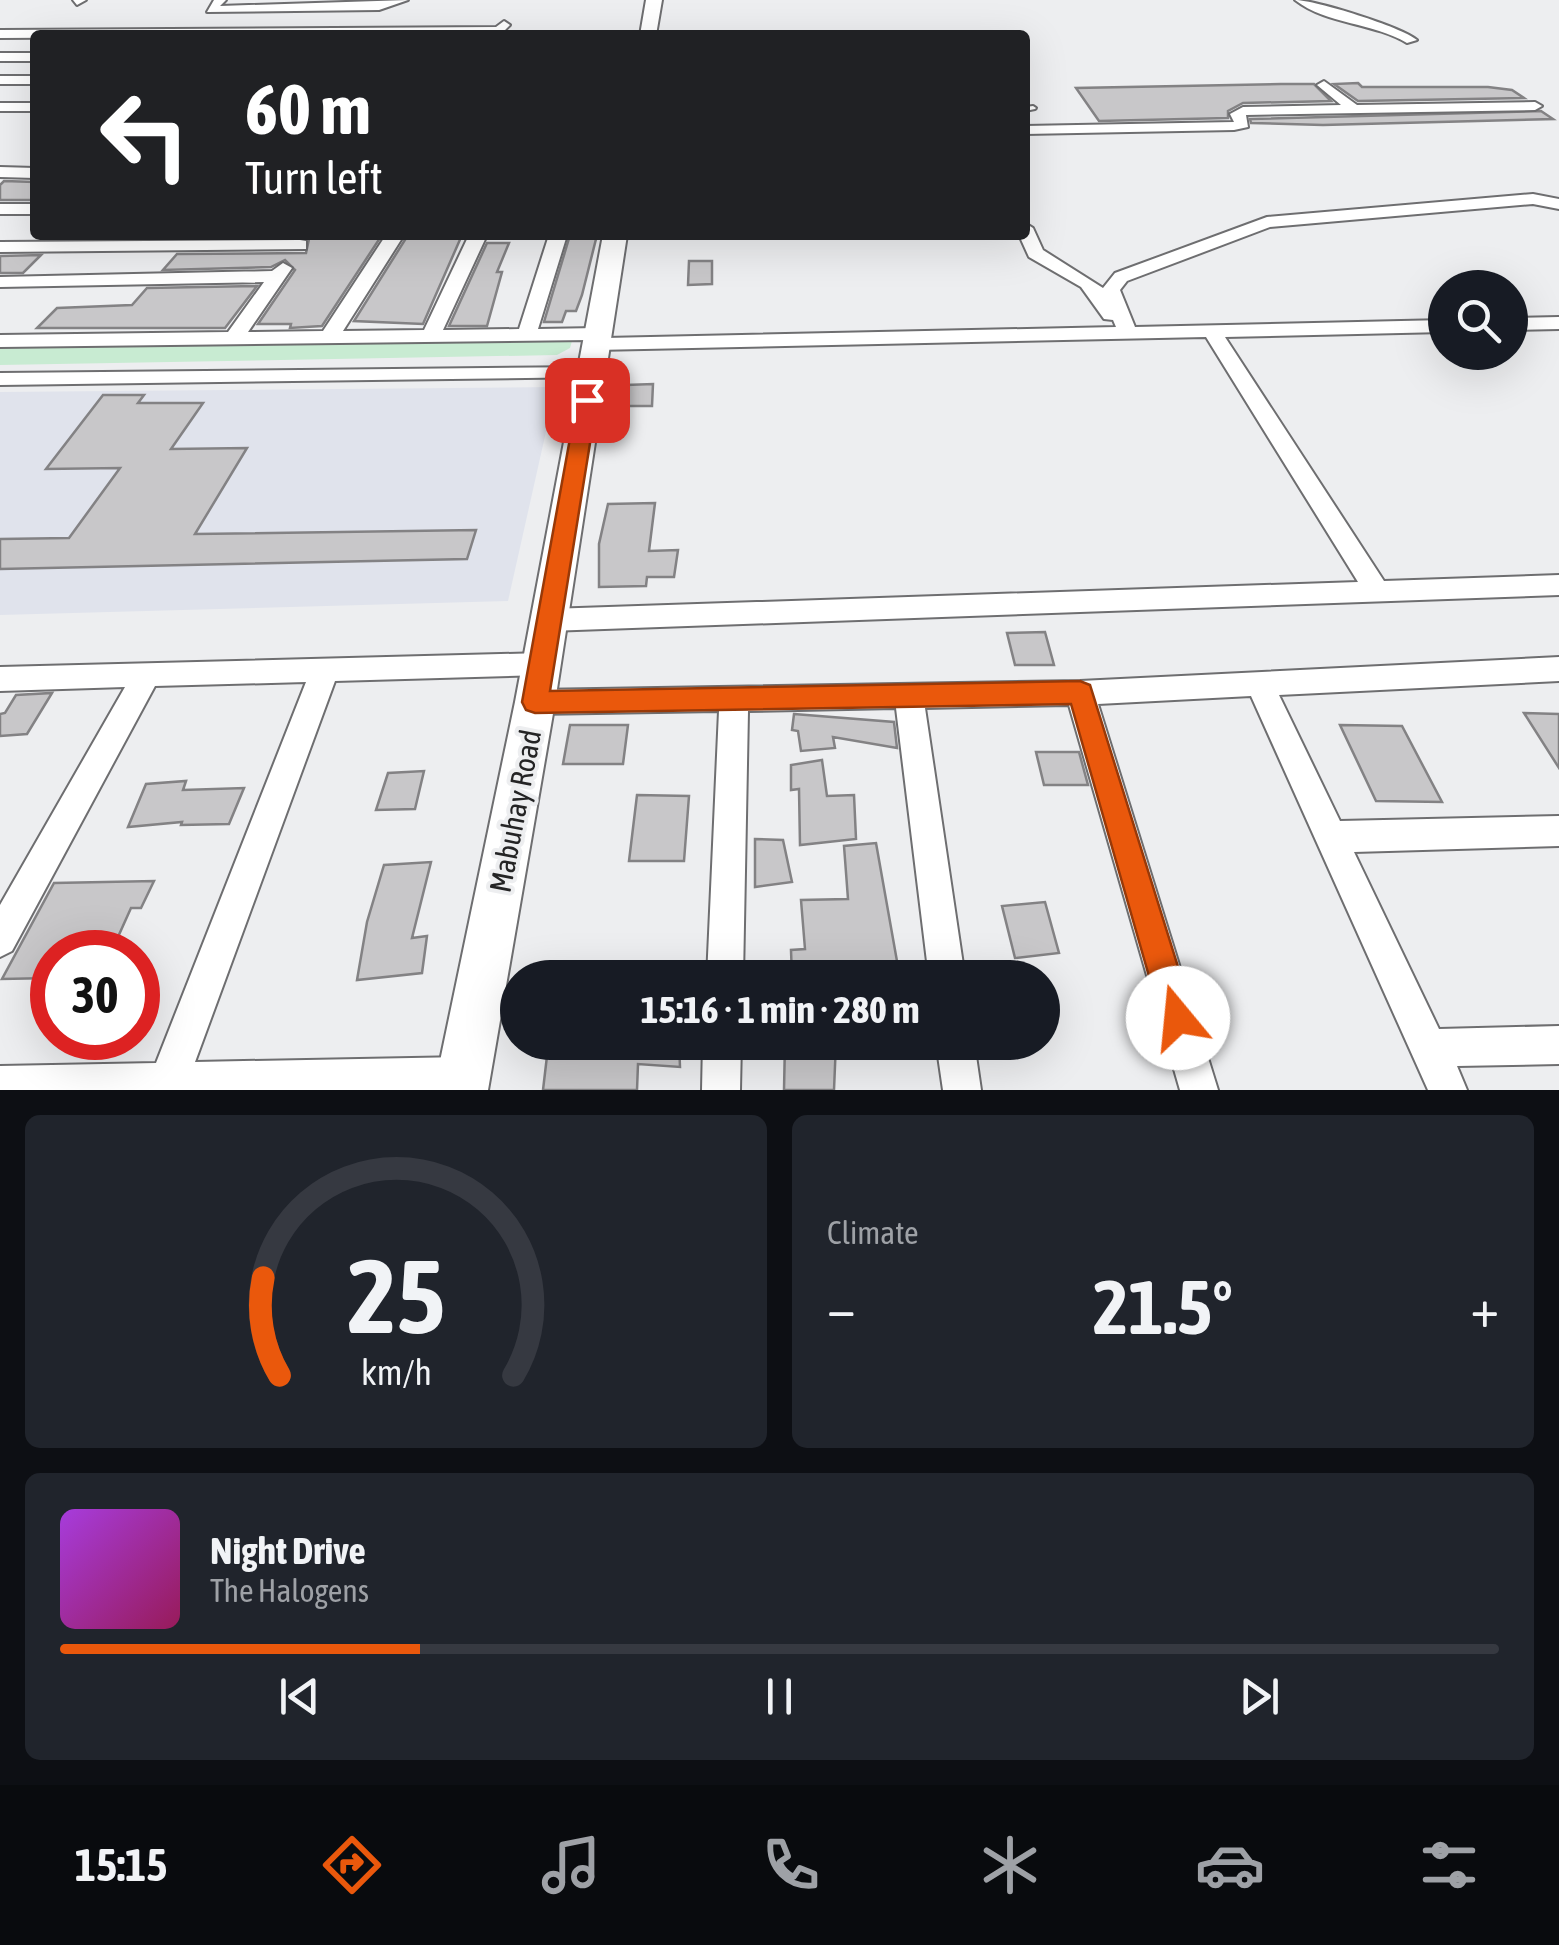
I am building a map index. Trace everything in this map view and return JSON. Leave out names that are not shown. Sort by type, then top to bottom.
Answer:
[{"type":"street","points":[[220,0],[211,10],[380,7],[402,0]]},
{"type":"street","points":[[321,0],[328,6],[345,8]]},
{"type":"street","points":[[649,30],[654,0]]},
{"type":"street","points":[[1300,0],[1319,10],[1388,26],[1411,40]]},
{"type":"street","points":[[0,34],[30,34]]},
{"type":"street","points":[[0,57],[30,57]]},
{"type":"street","points":[[0,80],[30,80]]},
{"type":"street","points":[[1324,85],[1354,109]]},
{"type":"street","points":[[1263,99],[1276,111]]},
{"type":"street","points":[[1030,130],[1234,126],[1243,124],[1238,112],[1535,106]]},
{"type":"street","points":[[0,107],[30,107]]},
{"type":"street","points":[[1084,110],[1097,128]]},
{"type":"street","points":[[0,172],[30,173]]},
{"type":"street","points":[[1124,333],[1111,290],[1121,277],[1267,222],[1533,199],[1559,204]]},
{"type":"street","points":[[0,209],[30,209]]},
{"type":"street","points":[[235,338],[304,240]]},
{"type":"street","points":[[0,247],[304,240]]},
{"type":"street","points":[[330,336],[392,240]]},
{"type":"street","points":[[432,335],[476,240]]},
{"type":"street","points":[[527,334],[556,240]]},
{"type":"street","name":"Mabuhay Road","points":[[463,1083],[538,683],[614,240]]},
{"type":"street","points":[[1030,240],[1035,253],[1086,278],[1097,288],[1124,333]]},
{"type":"street","points":[[0,282],[277,276]]},
{"type":"street","points":[[1528,324],[1559,323]]},
{"type":"street","points":[[0,378],[69,378],[595,350],[1428,326]]},
{"type":"street","points":[[1212,331],[1376,592]]},
{"type":"street","points":[[0,341],[527,334],[595,350]]},
{"type":"street","points":[[69,378],[100,341]]},
{"type":"street","points":[[549,620],[1559,585]]},
{"type":"street","points":[[0,679],[325,671],[734,696],[1080,692],[1559,670]]},
{"type":"street","points":[[167,1085],[325,671]]},
{"type":"street","points":[[0,940],[147,675]]},
{"type":"street","points":[[1260,685],[1448,1090]]},
{"type":"street","points":[[1080,692],[1199,1090]]},
{"type":"street","points":[[909,694],[945,960]]},
{"type":"street","points":[[725,960],[734,696]]},
{"type":"street","points":[[1333,838],[1559,831]]},
{"type":"street","points":[[1429,1048],[1559,1046]]},
{"type":"street","points":[[721,1090],[722,1060]]},
{"type":"street","points":[[958,1060],[962,1090]]},
{"type":"street","points":[[0,1085],[463,1083]]},
{"type":"shaded area","points":[[556,387],[508,601],[0,615],[0,392]]},
{"type":"green space","points":[[559,337],[572,341],[570,348],[557,355],[0,365],[0,347]]},
{"type":"building","points":[[1358,83],[1362,87],[1488,87],[1512,90],[1524,98],[1358,101],[1334,84]]},
{"type":"building","points":[[1314,84],[1331,101],[1243,103],[1228,111],[1228,118],[1099,121],[1076,88]]},
{"type":"building","points":[[1541,111],[1553,119],[1323,125],[1251,123],[1250,119]]},
{"type":"building","points":[[4,181],[30,182],[30,200],[0,200],[0,185]]},
{"type":"building","points":[[309,240],[379,240],[322,326],[258,324],[295,270],[285,260],[271,267],[163,270],[177,254],[306,253]]},
{"type":"building","points":[[405,240],[460,240],[423,324],[354,321]]},
{"type":"building","points":[[569,240],[596,240],[576,311],[566,311],[562,322],[544,322]]},
{"type":"building","points":[[487,243],[509,243],[497,272],[502,272],[487,326],[449,326]]},
{"type":"building","points":[[41,255],[23,273],[0,273],[0,256]]},
{"type":"building","points":[[689,261],[712,261],[712,284],[688,285]]},
{"type":"building","points":[[257,286],[225,328],[37,328],[57,308],[132,305],[147,288]]},
{"type":"building","points":[[653,384],[652,406],[625,406],[626,385]]},
{"type":"building","points":[[103,395],[144,395],[138,403],[203,403],[171,449],[247,448],[195,534],[476,530],[467,559],[0,569],[0,539],[69,538],[120,468],[46,469]]},
{"type":"building","points":[[655,503],[649,551],[678,550],[674,577],[647,577],[646,586],[599,587],[599,544],[608,504]]},
{"type":"building","points":[[1045,632],[1054,665],[1015,665],[1007,633]]},
{"type":"building","points":[[52,693],[27,734],[0,736],[0,714],[5,713],[16,695]]},
{"type":"building","points":[[1524,713],[1559,714],[1559,768]]},
{"type":"building","points":[[794,714],[894,722],[897,748],[833,737],[835,748],[801,751],[798,731],[792,730]]},
{"type":"building","points":[[570,725],[628,725],[623,764],[563,764]]},
{"type":"building","points":[[1340,725],[1402,726],[1442,802],[1376,801]]},
{"type":"building","points":[[1036,752],[1079,752],[1088,785],[1044,785]]},
{"type":"building","points":[[822,760],[827,796],[854,795],[856,839],[800,845],[799,789],[791,790],[791,765]]},
{"type":"building","points":[[424,771],[415,809],[376,810],[388,773]]},
{"type":"building","points":[[186,781],[183,790],[244,788],[229,824],[181,825],[182,822],[128,827],[146,784]]},
{"type":"building","points":[[637,795],[689,796],[684,861],[629,861]]},
{"type":"building","points":[[755,839],[783,840],[792,882],[755,887]]},
{"type":"building","points":[[876,843],[897,960],[791,960],[791,950],[805,949],[801,900],[848,899],[844,846]]},
{"type":"building","points":[[431,862],[412,938],[427,936],[422,973],[357,980],[367,922],[384,865]]},
{"type":"building","points":[[154,881],[141,908],[131,908],[121,930],[30,930],[30,978],[2,979],[54,883]]},
{"type":"building","points":[[1045,902],[1059,953],[1015,958],[1002,906]]},
{"type":"building","points":[[547,1060],[680,1060],[680,1067],[638,1064],[637,1090],[543,1090]]},
{"type":"building","points":[[785,1060],[835,1060],[834,1090],[784,1090]]},
{"type":"route","points":[[587,400],[535,702],[1080,692],[1178,1018]]}]
